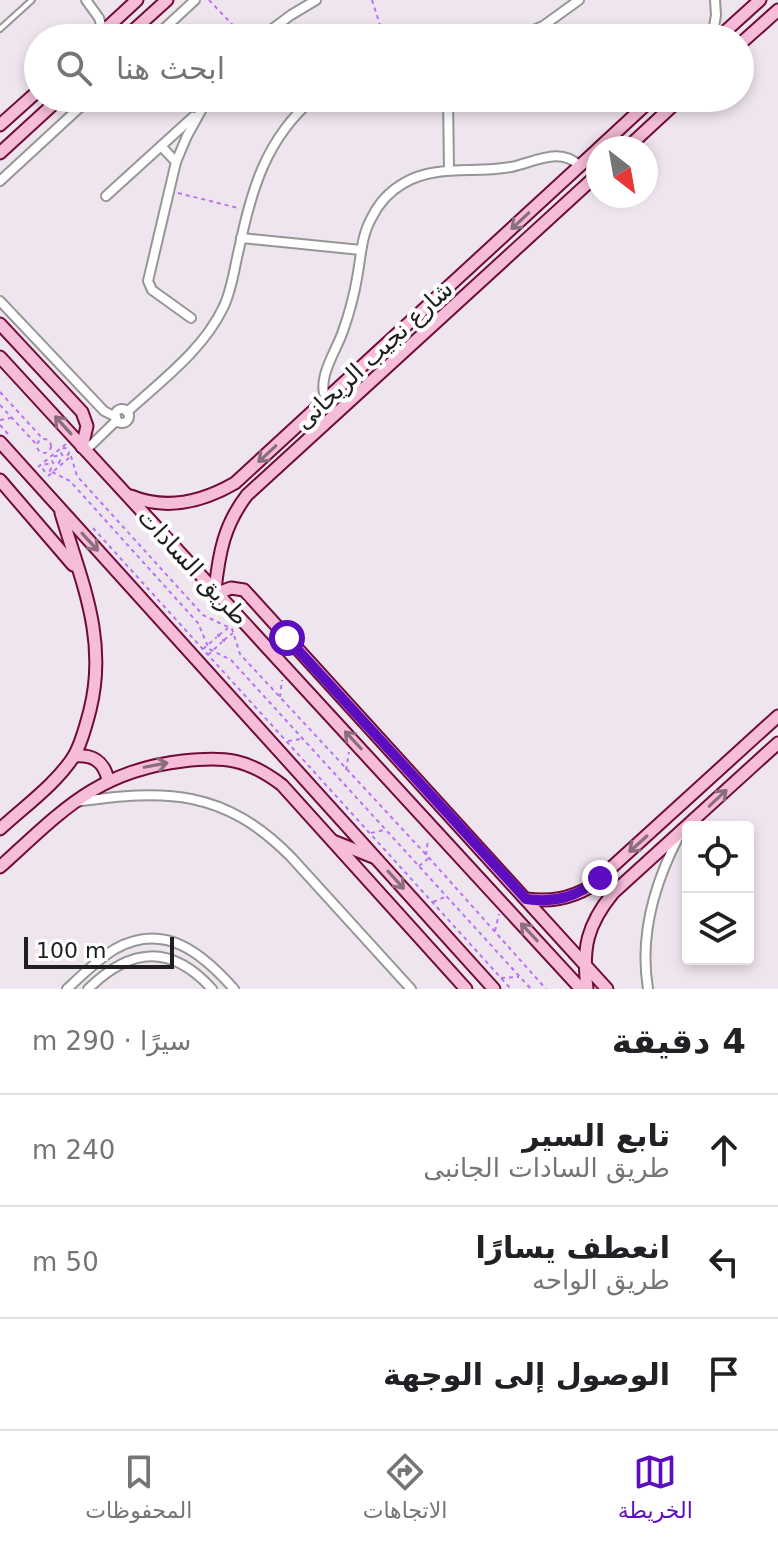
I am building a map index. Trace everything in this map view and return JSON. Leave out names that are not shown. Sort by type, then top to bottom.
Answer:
[{"type":"street","points":[[86,0],[99,18],[99,24]]},
{"type":"street","points":[[111,24],[137,0]]},
{"type":"street","points":[[140,24],[167,0]]},
{"type":"street","points":[[169,24],[195,0]]},
{"type":"street","points":[[279,24],[316,0]]},
{"type":"street","points":[[546,24],[579,0]]},
{"type":"street","points":[[715,0],[716,24]]},
{"type":"street","points":[[732,24],[760,0]]},
{"type":"street","points":[[754,31],[778,10]]},
{"type":"street","points":[[0,125],[24,104]]},
{"type":"street","points":[[0,153],[45,112]]},
{"type":"street","points":[[0,181],[75,112]]},
{"type":"street","points":[[106,196],[199,112]]},
{"type":"street","points":[[191,318],[152,290],[148,281],[176,162],[200,112]]},
{"type":"street","points":[[81,450],[116,419],[120,410],[127,412],[210,331],[230,289],[258,175],[274,143],[300,112]]},
{"type":"street","points":[[448,112],[449,170]]},
{"type":"street","name":"شارع نجيب الريحانى","points":[[613,136],[638,112]]},
{"type":"street","points":[[640,136],[666,112]]},
{"type":"street","points":[[161,146],[176,162]]},
{"type":"street","points":[[326,400],[322,390],[323,379],[344,330],[370,219],[389,194],[417,176],[449,170],[510,168],[557,155],[574,160],[580,166]]},
{"type":"street","name":"شارع نجيب الريحانى","points":[[126,494],[146,502],[192,502],[214,495],[235,483],[586,161]]},
{"type":"street","name":"شارع نجيب الريحانى","points":[[216,591],[221,544],[231,518],[247,495],[586,185]]},
{"type":"street","points":[[547,197],[559,210]]},
{"type":"street","points":[[241,238],[361,250]]},
{"type":"street","points":[[0,301],[104,411],[116,419]]},
{"type":"street","points":[[0,324],[82,412],[87,426],[81,450]]},
{"type":"street","name":"طريق السادات","points":[[0,357],[81,450],[126,494],[584,989]]},
{"type":"street","points":[[5,439],[60,509],[494,989]]},
{"type":"street","points":[[0,480],[55,541],[80,575]]},
{"type":"street","points":[[235,483],[247,495]]},
{"type":"street","points":[[0,829],[74,756],[86,728],[96,670],[93,616],[60,509]]},
{"type":"street","points":[[216,591],[231,588],[244,590],[607,989]]},
{"type":"street","points":[[526,899],[553,901],[590,887],[778,716]]},
{"type":"street","points":[[694,821],[777,744]]},
{"type":"street","points":[[74,756],[91,756],[97,760],[108,780]]},
{"type":"street","points":[[0,867],[71,803],[108,780],[164,763],[207,758],[247,763],[282,785],[466,989]]},
{"type":"street","points":[[71,803],[116,796],[160,794],[202,801],[242,817],[284,850],[411,989]]},
{"type":"street","points":[[0,819],[15,815]]},
{"type":"street","points":[[584,989],[586,945],[591,926],[601,908],[682,832]]},
{"type":"street","points":[[648,989],[646,939],[652,901],[664,865],[682,832]]},
{"type":"street","points":[[329,839],[376,858]]},
{"type":"street","points":[[607,872],[620,887]]},
{"type":"street","points":[[67,989],[117,948],[147,940],[163,940],[193,950],[206,959],[234,989]]},
{"type":"street","points":[[88,989],[120,965],[149,955],[164,956],[189,966],[212,989]]},
{"type":"lane","points":[[0,29],[32,0]]},
{"type":"path","points":[[209,0],[232,24]]},
{"type":"path","points":[[372,0],[380,24]]},
{"type":"path","points":[[169,191],[247,210]]},
{"type":"path","points":[[0,392],[50,443],[49,452]]},
{"type":"path","points":[[0,405],[41,453],[49,452]]},
{"type":"path","points":[[5,439],[0,422],[12,418]]},
{"type":"path","points":[[37,445],[43,439]]},
{"type":"path","points":[[67,444],[38,467],[47,477],[81,450]]},
{"type":"path","points":[[49,452],[53,456],[61,456],[60,464]]},
{"type":"path","points":[[43,471],[50,470],[53,456]]},
{"type":"path","points":[[71,456],[77,476],[203,615],[230,625],[235,630],[240,654],[546,989]]},
{"type":"path","points":[[52,464],[60,464]]},
{"type":"path","points":[[52,472],[70,481],[198,623],[205,648]]},
{"type":"path","points":[[89,524],[210,653],[286,742],[511,989]]},
{"type":"path","points":[[205,648],[230,625]]},
{"type":"path","points":[[210,653],[235,630]]},
{"type":"path","points":[[210,653],[231,660],[531,989]]},
{"type":"path","points":[[280,697],[282,679]]},
{"type":"path","points":[[286,742],[303,739]]},
{"type":"path","points":[[346,770],[349,751]]},
{"type":"path","points":[[370,833],[386,829]]},
{"type":"path","points":[[418,867],[427,856],[428,838]]},
{"type":"path","points":[[431,902],[447,896]]},
{"type":"path","points":[[494,932],[499,914]]},
{"type":"path","points":[[501,978],[520,977]]},
{"type":"route","points":[[287,638],[526,899],[553,901],[566,898],[590,887],[600,878]]}]
